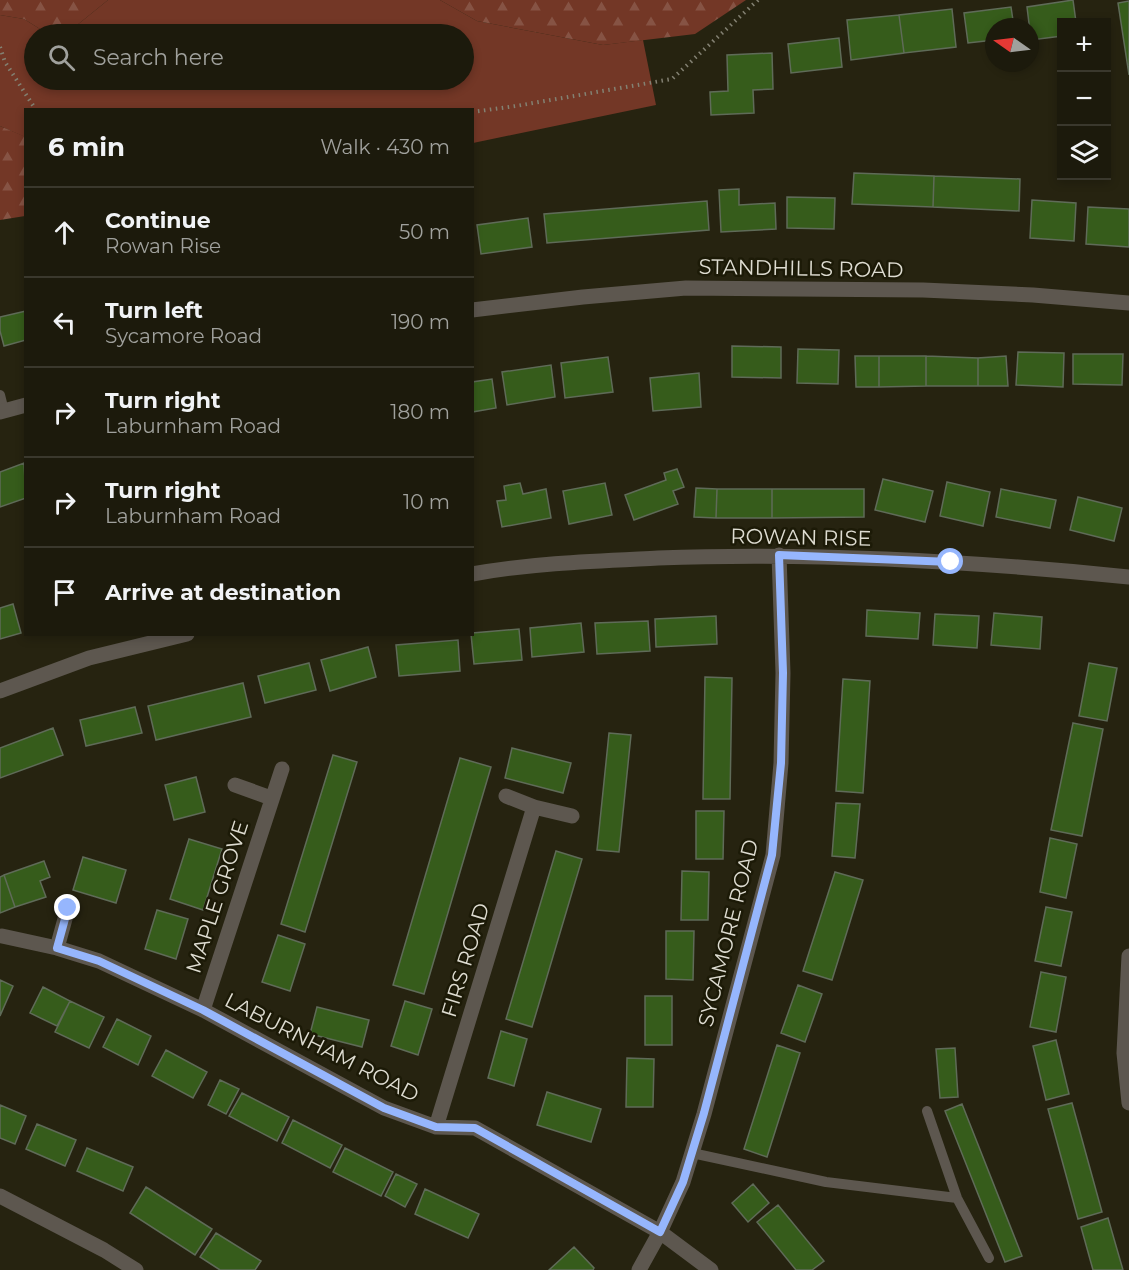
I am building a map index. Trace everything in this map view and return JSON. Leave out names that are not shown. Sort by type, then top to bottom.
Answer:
[{"type":"street","name":"STANDHILLS ROAD","points":[[474,310],[686,288],[923,290],[1129,303]]},
{"type":"street","points":[[2,411],[24,406]]},
{"type":"street","name":"ROWAN RISE","points":[[474,574],[599,561],[779,555],[951,562],[1129,577]]},
{"type":"street","name":"SYCAMORE ROAD","points":[[639,1270],[683,1182],[704,1113],[772,855],[781,763],[783,673],[779,555]]},
{"type":"street","points":[[0,691],[89,658],[171,636]]},
{"type":"street","name":"MAPLE GROVE","points":[[203,1010],[282,769]]},
{"type":"street","points":[[235,785],[271,798]]},
{"type":"street","points":[[506,796],[534,807],[572,816]]},
{"type":"street","name":"FIRS ROAD","points":[[436,1127],[534,807]]},
{"type":"street","points":[[57,948],[68,908]]},
{"type":"street","name":"LABURNHAM ROAD","points":[[2,936],[57,948],[99,961],[203,1010],[384,1108],[436,1127],[475,1128],[660,1232],[711,1270]]},
{"type":"street","points":[[1129,956],[1124,1053],[1129,1103]]},
{"type":"street","points":[[0,1196],[104,1250],[136,1270]]},
{"type":"lane","points":[[0,395],[2,411]]},
{"type":"lane","points":[[927,1111],[957,1198],[989,1258]]},
{"type":"lane","points":[[692,1153],[826,1182],[957,1198]]},
{"type":"path","points":[[474,112],[672,79],[758,0]]},
{"type":"path","points":[[0,47],[5,62],[35,108]]},
{"type":"green space","points":[[0,0],[108,0],[78,24],[32,24],[24,19],[0,15]]},
{"type":"green space","points":[[108,0],[440,0],[477,21],[603,45],[643,40],[656,105],[474,143],[474,108],[24,108],[24,137],[0,126],[0,15],[24,19],[32,24],[24,24],[24,90],[474,90],[474,24],[78,24]]},
{"type":"green space","points":[[440,0],[746,0],[695,34],[603,45],[477,21]]},
{"type":"green space","points":[[0,126],[24,136],[24,216],[0,220]]},
{"type":"building","points":[[1073,0],[1075,18],[1057,18],[1057,37],[1039,39],[1039,18],[1028,18],[1027,7]]},
{"type":"building","points":[[1129,1],[1129,75],[1118,3]]},
{"type":"building","points":[[1011,7],[1013,18],[985,18],[985,41],[968,43],[964,13]]},
{"type":"building","points":[[952,9],[956,47],[904,53],[899,15]]},
{"type":"building","points":[[899,15],[904,53],[851,60],[847,20]]},
{"type":"building","points":[[839,38],[842,67],[791,73],[788,44]]},
{"type":"building","points":[[772,53],[773,89],[753,90],[754,113],[711,115],[710,92],[728,91],[727,55]]},
{"type":"building","points":[[854,173],[934,176],[933,207],[852,204]]},
{"type":"building","points":[[934,176],[1020,179],[1019,211],[933,207]]},
{"type":"building","points":[[739,189],[739,205],[775,203],[776,229],[721,232],[719,190]]},
{"type":"building","points":[[787,197],[835,198],[834,229],[787,228]]},
{"type":"building","points":[[1032,200],[1076,203],[1074,241],[1030,238]]},
{"type":"building","points":[[707,201],[709,230],[547,243],[544,214]]},
{"type":"building","points":[[1088,207],[1129,209],[1129,247],[1086,244]]},
{"type":"building","points":[[528,218],[532,247],[481,254],[477,225]]},
{"type":"building","points":[[24,311],[24,341],[4,346],[0,331],[0,317]]},
{"type":"building","points":[[732,346],[781,347],[781,378],[732,377]]},
{"type":"building","points":[[798,349],[839,350],[838,384],[797,383]]},
{"type":"building","points":[[1018,352],[1064,353],[1063,387],[1016,385]]},
{"type":"building","points":[[1073,354],[1123,354],[1122,385],[1073,384]]},
{"type":"building","points":[[855,356],[879,356],[879,387],[856,387]]},
{"type":"building","points":[[879,356],[926,356],[926,386],[879,387]]},
{"type":"building","points":[[926,356],[978,358],[978,386],[926,386]]},
{"type":"building","points":[[1006,356],[1008,386],[978,386],[978,358]]},
{"type":"building","points":[[608,357],[613,392],[565,398],[561,363]]},
{"type":"building","points":[[551,365],[555,397],[507,405],[502,372]]},
{"type":"building","points":[[699,373],[701,407],[653,411],[650,378]]},
{"type":"building","points":[[492,379],[496,408],[474,412],[474,382]]},
{"type":"building","points":[[24,463],[24,499],[0,507],[0,472]]},
{"type":"building","points":[[677,469],[684,487],[673,491],[678,504],[634,520],[625,495],[666,480],[664,473]]},
{"type":"building","points":[[883,479],[933,491],[925,522],[875,510]]},
{"type":"building","points":[[947,482],[990,492],[983,526],[940,516]]},
{"type":"building","points":[[520,483],[523,494],[546,489],[551,518],[502,527],[497,501],[506,500],[504,486]]},
{"type":"building","points":[[605,483],[612,515],[569,524],[563,491]]},
{"type":"building","points":[[696,488],[717,489],[716,518],[694,517]]},
{"type":"building","points":[[717,489],[772,489],[772,518],[716,518]]},
{"type":"building","points":[[772,489],[864,489],[864,517],[772,518]]},
{"type":"building","points":[[1001,489],[1056,500],[1050,528],[996,517]]},
{"type":"building","points":[[1078,497],[1122,508],[1114,541],[1070,530]]},
{"type":"building","points":[[13,604],[21,633],[0,639],[0,608]]},
{"type":"building","points":[[867,610],[920,613],[918,639],[866,636]]},
{"type":"building","points":[[994,613],[1042,617],[1040,649],[991,645]]},
{"type":"building","points":[[935,614],[979,616],[977,648],[933,645]]},
{"type":"building","points":[[716,616],[717,644],[656,647],[655,619]]},
{"type":"building","points":[[648,621],[650,651],[597,654],[595,623]]},
{"type":"building","points":[[581,623],[584,652],[532,657],[530,628]]},
{"type":"building","points":[[519,629],[522,660],[474,664],[471,636],[474,636],[474,633]]},
{"type":"building","points":[[458,640],[460,671],[399,676],[396,645]]},
{"type":"building","points":[[368,647],[376,677],[330,691],[321,660]]},
{"type":"building","points":[[309,663],[316,690],[265,703],[258,676]]},
{"type":"building","points":[[1089,663],[1117,668],[1107,721],[1079,716]]},
{"type":"building","points":[[705,677],[732,678],[730,799],[703,799]]},
{"type":"building","points":[[843,679],[870,681],[863,793],[836,791]]},
{"type":"building","points":[[243,683],[251,717],[156,740],[148,706]]},
{"type":"building","points":[[135,707],[142,733],[86,746],[80,720]]},
{"type":"building","points":[[1073,723],[1103,729],[1082,836],[1051,830]]},
{"type":"building","points":[[53,728],[63,755],[0,778],[0,748]]},
{"type":"building","points":[[609,733],[631,735],[619,852],[597,850]]},
{"type":"building","points":[[512,748],[571,763],[563,793],[505,778]]},
{"type":"building","points":[[333,755],[357,762],[305,932],[281,924]]},
{"type":"building","points":[[460,758],[491,767],[424,994],[393,985]]},
{"type":"building","points":[[196,777],[205,812],[174,820],[165,785]]},
{"type":"building","points":[[836,803],[860,804],[855,858],[832,856]]},
{"type":"building","points":[[696,811],[724,811],[723,859],[696,859]]},
{"type":"building","points":[[1050,838],[1077,844],[1066,898],[1040,892]]},
{"type":"building","points":[[189,839],[222,849],[203,910],[170,899]]},
{"type":"building","points":[[556,851],[582,859],[532,1027],[506,1019]]},
{"type":"building","points":[[83,857],[126,870],[116,903],[73,890]]},
{"type":"building","points":[[44,861],[50,877],[40,881],[46,897],[15,907],[4,875]]},
{"type":"building","points":[[682,871],[709,872],[708,920],[681,920]]},
{"type":"building","points":[[835,872],[863,880],[832,980],[803,971]]},
{"type":"building","points":[[4,875],[15,907],[0,913],[0,877]]},
{"type":"building","points":[[1046,907],[1072,912],[1061,966],[1035,961]]},
{"type":"building","points":[[157,910],[188,919],[176,959],[145,949]]},
{"type":"building","points":[[666,931],[694,931],[693,980],[666,979]]},
{"type":"building","points":[[278,935],[305,944],[290,991],[262,982]]},
{"type":"building","points":[[1041,972],[1066,977],[1056,1032],[1030,1027]]},
{"type":"building","points":[[0,980],[13,986],[0,1016]]},
{"type":"building","points":[[798,985],[822,994],[805,1042],[781,1033]]},
{"type":"building","points":[[43,987],[70,1001],[57,1026],[30,1013]]},
{"type":"building","points":[[645,996],[672,996],[672,1045],[645,1045]]},
{"type":"building","points":[[70,1001],[104,1017],[89,1048],[55,1032]]},
{"type":"building","points":[[405,1001],[432,1009],[418,1055],[391,1046]]},
{"type":"building","points":[[317,1007],[369,1020],[362,1047],[310,1034]]},
{"type":"building","points":[[117,1019],[151,1036],[138,1065],[103,1047]]},
{"type":"building","points":[[501,1031],[527,1039],[514,1086],[488,1078]]},
{"type":"building","points":[[1056,1040],[1069,1094],[1046,1100],[1033,1046]]},
{"type":"building","points":[[777,1045],[800,1053],[767,1157],[744,1149]]},
{"type":"building","points":[[955,1048],[958,1097],[940,1098],[936,1049]]},
{"type":"building","points":[[166,1050],[207,1072],[193,1098],[152,1076]]},
{"type":"building","points":[[627,1058],[654,1059],[653,1107],[626,1107]]},
{"type":"building","points":[[220,1080],[239,1089],[226,1114],[208,1105]]},
{"type":"building","points":[[547,1092],[601,1109],[591,1142],[537,1125]]},
{"type":"building","points":[[242,1093],[289,1117],[277,1141],[229,1116]]},
{"type":"building","points":[[1072,1103],[1102,1212],[1078,1219],[1048,1109]]},
{"type":"building","points":[[962,1104],[1022,1256],[1005,1262],[945,1111]]},
{"type":"building","points":[[0,1105],[26,1116],[15,1144],[0,1138]]},
{"type":"building","points":[[293,1120],[342,1145],[330,1168],[282,1143]]},
{"type":"building","points":[[37,1124],[76,1140],[65,1166],[26,1149]]},
{"type":"building","points":[[87,1148],[133,1167],[123,1191],[77,1171]]},
{"type":"building","points":[[345,1148],[393,1172],[381,1196],[333,1172]]},
{"type":"building","points":[[396,1174],[417,1184],[405,1207],[385,1196]]},
{"type":"building","points":[[753,1184],[769,1203],[748,1222],[732,1203]]},
{"type":"building","points":[[146,1187],[212,1229],[195,1255],[130,1213]]},
{"type":"building","points":[[425,1189],[479,1214],[468,1238],[415,1214]]},
{"type":"building","points":[[778,1205],[824,1261],[812,1270],[796,1270],[757,1222]]},
{"type":"building","points":[[1108,1218],[1123,1270],[1093,1270],[1081,1227]]},
{"type":"building","points":[[216,1233],[261,1261],[255,1270],[220,1270],[200,1257]]},
{"type":"building","points":[[574,1247],[594,1268],[593,1270],[549,1270]]},
{"type":"route","points":[[68,908],[57,948],[99,961],[203,1010],[384,1108],[436,1127],[475,1128],[660,1232],[683,1182],[704,1113],[772,855],[781,763],[783,673],[779,555],[951,562]]}]
